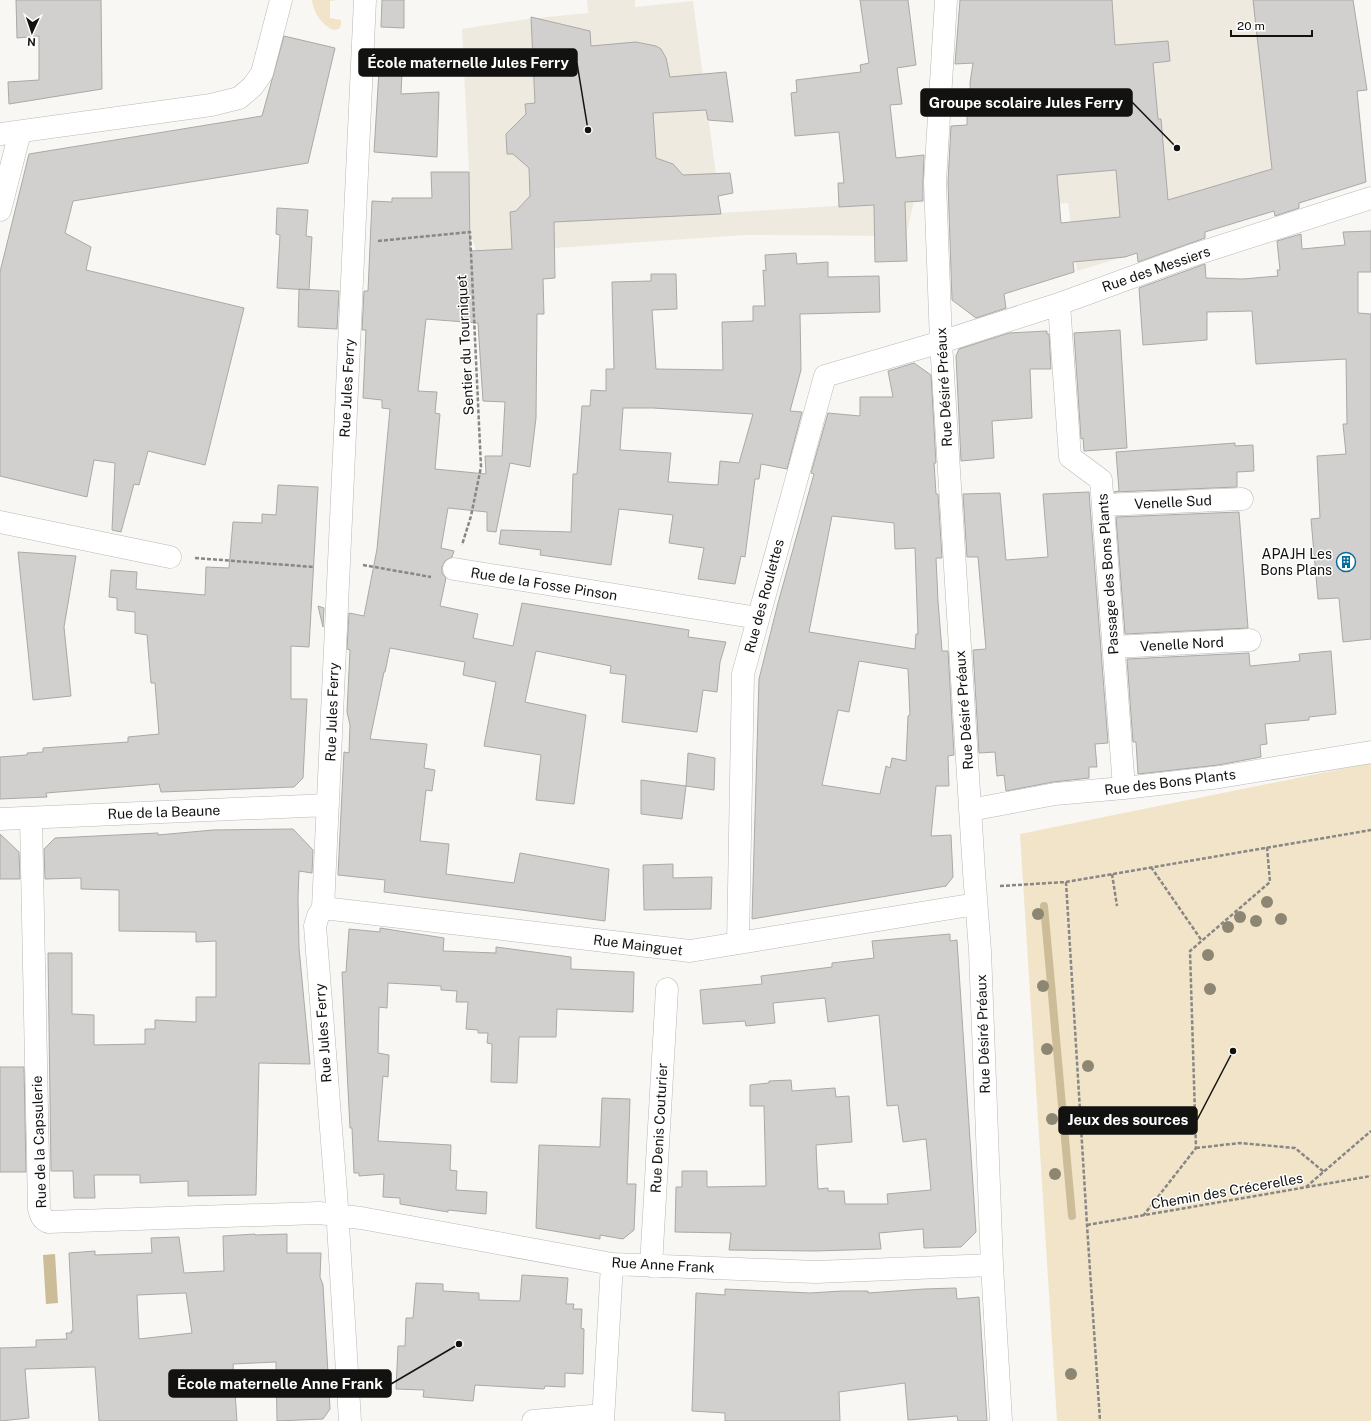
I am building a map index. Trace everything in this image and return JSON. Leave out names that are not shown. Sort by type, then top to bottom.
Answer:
[{"type":"street","points":[[0,210],[10,133],[211,105],[239,98],[253,86],[262,73],[281,0]]},
{"type":"street","name":"Rue Jules Ferry","points":[[350,1421],[337,1215],[315,926],[318,916],[323,908],[365,0]]},
{"type":"street","name":"Rue Désiré Préaux","points":[[946,0],[935,182],[941,342],[980,951],[992,1265],[1001,1421]]},
{"type":"street","name":"Rue des Messiers","points":[[941,342],[1059,304],[1190,256],[1371,198]]},
{"type":"street","name":"Passage des Bons Plants","points":[[1059,304],[1070,457],[1101,480],[1124,788]]},
{"type":"street","name":"Rue des Roulettes","points":[[738,943],[743,674],[825,376],[941,342]]},
{"type":"street","name":"Venelle Sud","points":[[1103,506],[1242,499]]},
{"type":"street","points":[[0,522],[170,557]]},
{"type":"street","name":"Rue de la Fosse Pinson","points":[[454,569],[758,618]]},
{"type":"street","name":"Venelle Nord","points":[[1114,647],[1250,640]]},
{"type":"street","name":"Rue des Bons Plants","points":[[970,810],[1055,794],[1220,777],[1371,752]]},
{"type":"street","name":"Rue de la Beaune","points":[[0,819],[328,805]]},
{"type":"street","name":"Rue de la Capsulerie","points":[[31,818],[39,1210],[43,1220],[48,1222],[318,1213],[337,1215]]},
{"type":"street","name":"Rue Mainguet","points":[[323,908],[690,951],[976,904]]},
{"type":"street","name":"Rue Denis Couturier","points":[[651,1266],[667,989]]},
{"type":"street","name":"Rue Anne Frank","points":[[337,1215],[406,1226],[612,1264],[816,1272],[992,1265]]},
{"type":"street","points":[[533,1421],[603,1418],[612,1264]]},
{"type":"path","name":"Sentier du Tourniquet","points":[[354,243],[470,232],[481,467],[471,516],[454,569]]},
{"type":"path","points":[[170,557],[338,564]]},
{"type":"path","name":"Rue de la Fosse Pinson","points":[[338,564],[450,581],[454,569]]},
{"type":"path","points":[[976,904],[1000,886],[1066,882],[1371,830]]},
{"type":"path","points":[[1143,1216],[1196,1148],[1190,951],[1270,882],[1267,847]]},
{"type":"path","points":[[1152,867],[1202,941]]},
{"type":"path","points":[[1112,874],[1117,906]]},
{"type":"path","points":[[1066,882],[1086,1225],[1100,1421]]},
{"type":"path","points":[[1306,1188],[1371,1131]]},
{"type":"path","points":[[1196,1148],[1240,1143],[1295,1148],[1324,1172]]},
{"type":"path","name":"Chemin des Crécerelles","points":[[1086,1225],[1371,1176]]},
{"type":"shaded area","points":[[312,0],[338,0],[330,1],[330,18],[341,20],[339,29],[333,30],[325,25],[316,13]]},
{"type":"shaded area","points":[[587,0],[635,0],[635,7],[693,1],[721,213],[914,201],[906,236],[745,235],[555,248],[476,251],[469,228],[469,172],[462,29],[527,19],[588,13]]},
{"type":"shaded area","points":[[1048,0],[1292,0],[1313,199],[1077,271],[1068,203],[1056,204]]},
{"type":"shaded area","points":[[1371,763],[1371,1421],[1057,1421],[1020,834]]},
{"type":"shaded area","points":[[55,1254],[58,1303],[46,1304],[43,1255]]},
{"type":"building","points":[[16,0],[101,0],[102,89],[9,104],[8,82],[39,80],[39,36],[17,38]]},
{"type":"building","points":[[382,0],[404,0],[404,28],[381,27]]},
{"type":"building","points":[[860,0],[908,0],[916,65],[897,68],[902,104],[890,105],[896,158],[924,155],[923,201],[905,202],[907,261],[875,262],[874,205],[839,207],[838,183],[844,183],[839,132],[795,136],[791,93],[797,92],[796,80],[861,72],[860,65],[869,63]]},
{"type":"building","points":[[960,0],[1112,0],[1115,45],[1168,41],[1170,61],[1153,63],[1158,119],[1161,119],[1168,200],[1272,169],[1253,0],[1353,0],[1367,90],[1357,91],[1366,182],[1299,203],[1299,208],[1275,216],[1274,211],[1205,232],[1205,238],[1138,262],[1137,253],[1125,257],[1073,262],[1074,272],[1004,294],[1006,308],[976,318],[952,300],[948,182],[951,126],[967,125],[967,110],[971,110],[970,83],[973,63],[955,64]],"holes":[[[1116,170],[1120,217],[1061,223],[1057,175]]]},
{"type":"building","points":[[531,17],[590,31],[591,46],[636,42],[656,46],[661,49],[666,58],[670,77],[726,72],[733,122],[708,120],[706,110],[653,113],[656,158],[673,164],[683,175],[730,173],[733,193],[718,196],[721,214],[554,222],[555,278],[543,279],[544,314],[537,314],[536,418],[530,467],[510,463],[496,532],[487,531],[487,512],[448,508],[441,548],[454,551],[452,557],[445,561],[442,567],[442,573],[446,578],[440,606],[478,614],[473,638],[513,646],[522,603],[689,630],[688,637],[726,642],[720,662],[717,692],[703,690],[697,732],[622,722],[626,675],[610,673],[611,666],[536,651],[525,702],[586,715],[574,804],[536,800],[541,755],[484,746],[496,682],[463,675],[465,662],[390,648],[370,739],[427,744],[424,768],[435,770],[432,791],[426,790],[420,841],[449,844],[446,874],[514,883],[520,853],[609,869],[605,921],[384,892],[385,880],[338,875],[344,752],[349,753],[350,725],[347,712],[350,650],[347,649],[349,613],[364,616],[377,549],[390,409],[382,408],[382,400],[363,398],[366,330],[362,330],[364,291],[368,291],[372,201],[392,202],[392,198],[432,198],[431,172],[469,172],[470,251],[512,249],[510,212],[516,211],[530,196],[529,168],[513,154],[507,154],[506,134],[526,114],[525,104],[535,103]],"holes":[[[426,319],[478,323],[483,401],[505,402],[502,456],[485,456],[486,474],[435,469],[440,414],[435,413],[437,392],[418,391]]]},
{"type":"building","points":[[284,36],[335,48],[308,163],[73,201],[65,233],[91,247],[86,270],[244,308],[205,465],[148,451],[139,485],[134,484],[121,532],[112,530],[115,463],[94,460],[87,497],[0,476],[0,272],[29,154],[262,116]]},
{"type":"building","points":[[379,71],[402,72],[401,94],[439,92],[437,157],[374,152]]},
{"type":"building","points":[[277,208],[308,210],[306,236],[312,237],[309,290],[277,288],[280,235],[276,234]]},
{"type":"building","points":[[1371,231],[1371,272],[1358,272],[1358,313],[1371,314],[1371,639],[1343,642],[1339,598],[1318,599],[1311,519],[1320,518],[1317,456],[1346,454],[1343,424],[1347,424],[1346,359],[1256,364],[1252,311],[1207,312],[1207,340],[1143,345],[1139,288],[1205,264],[1206,278],[1243,279],[1278,276],[1277,270],[1280,270],[1277,241],[1301,234],[1302,249],[1345,245],[1343,232]]},
{"type":"building","points":[[796,253],[797,264],[828,262],[828,277],[879,276],[880,312],[800,314],[801,370],[790,411],[802,412],[787,469],[761,464],[759,479],[755,479],[745,557],[741,556],[735,584],[698,579],[704,548],[669,543],[673,515],[619,509],[611,565],[540,555],[541,550],[499,544],[501,530],[571,532],[573,474],[577,474],[582,406],[590,406],[591,390],[606,391],[606,369],[614,369],[612,282],[651,281],[651,274],[676,274],[677,309],[652,310],[656,369],[723,370],[722,322],[753,321],[753,306],[765,306],[763,270],[766,271],[765,255]],"holes":[[[623,408],[653,408],[753,414],[739,463],[720,461],[718,485],[668,482],[671,453],[620,450]]]},
{"type":"building","points":[[299,289],[339,291],[337,329],[298,327]]},
{"type":"building","points":[[1120,330],[1127,448],[1084,451],[1083,438],[1081,439],[1074,333]]},
{"type":"building","points":[[1047,331],[1047,334],[1049,334],[1051,369],[1030,369],[1032,418],[992,421],[994,458],[961,461],[956,356],[959,349],[1009,333]]},
{"type":"building","points":[[914,363],[931,375],[936,463],[934,463],[936,494],[938,494],[942,558],[936,558],[938,601],[942,651],[948,651],[954,755],[948,756],[949,786],[936,786],[931,836],[951,835],[953,877],[946,886],[752,919],[759,679],[778,603],[814,474],[811,473],[828,413],[860,416],[860,397],[893,397],[888,371]],"holes":[[[832,516],[894,523],[895,549],[915,548],[918,634],[916,634],[915,649],[809,632]],[[859,661],[908,669],[910,715],[908,716],[906,761],[892,758],[890,768],[886,766],[880,794],[822,785],[838,710],[849,712]]]},
{"type":"building","points":[[1235,443],[1235,446],[1253,445],[1254,471],[1237,472],[1237,487],[1114,492],[1119,491],[1116,452]]},
{"type":"building","points":[[278,485],[318,487],[309,647],[291,646],[291,699],[307,699],[303,778],[294,787],[161,792],[159,784],[46,793],[47,797],[0,799],[0,757],[43,752],[43,748],[128,742],[128,737],[159,734],[155,683],[151,683],[147,635],[135,633],[135,612],[117,610],[117,598],[109,597],[111,570],[137,572],[136,589],[205,595],[206,567],[229,568],[233,522],[262,523],[262,514],[276,515]]},
{"type":"building","points":[[1089,492],[1108,743],[1095,744],[1097,767],[1089,767],[1089,778],[1053,782],[1006,791],[1004,775],[997,776],[995,752],[979,753],[973,650],[986,649],[978,557],[967,557],[963,494],[1000,493],[1006,560],[1048,557],[1043,494]]},
{"type":"building","points":[[1239,512],[1248,628],[1125,634],[1116,517]]},
{"type":"building","points":[[18,552],[76,556],[64,627],[71,696],[33,700]]},
{"type":"building","points":[[318,606],[324,608],[323,627]]},
{"type":"building","points":[[1331,651],[1336,714],[1309,717],[1309,720],[1265,724],[1267,744],[1260,745],[1261,757],[1218,765],[1138,774],[1136,742],[1133,742],[1127,659],[1249,653],[1250,666],[1300,661],[1299,654]]},
{"type":"building","points":[[688,753],[715,758],[714,790],[686,786]]},
{"type":"building","points":[[641,780],[686,786],[682,819],[641,814]]},
{"type":"building","points":[[293,829],[313,850],[312,873],[299,871],[298,898],[299,948],[310,1064],[259,1063],[256,1195],[188,1196],[188,1181],[140,1183],[140,1175],[94,1175],[95,1198],[74,1198],[73,1171],[51,1171],[48,953],[72,953],[72,1014],[94,1015],[94,1045],[145,1044],[145,1029],[155,1029],[155,1020],[196,1022],[196,997],[216,997],[216,941],[196,942],[196,932],[119,931],[119,890],[81,889],[81,878],[45,879],[44,849],[55,838],[158,833],[158,835],[213,830]]},
{"type":"building","points":[[0,834],[19,852],[20,879],[0,879]]},
{"type":"building","points":[[673,864],[673,878],[712,877],[711,909],[644,910],[643,865]]},
{"type":"building","points":[[380,928],[444,938],[443,951],[496,953],[496,947],[571,957],[571,969],[634,972],[633,1012],[557,1009],[556,1037],[519,1037],[517,1083],[491,1082],[492,1044],[487,1043],[488,1033],[478,1033],[478,1030],[466,1029],[468,1002],[456,1002],[457,991],[441,990],[441,986],[388,983],[387,1008],[379,1007],[378,1053],[389,1055],[388,1077],[383,1076],[378,1141],[451,1145],[450,1170],[457,1171],[456,1190],[487,1192],[486,1214],[448,1210],[448,1212],[400,1204],[400,1198],[383,1197],[384,1174],[359,1176],[359,1173],[354,1173],[352,1128],[350,1128],[342,972],[346,972],[349,929],[380,932]]},
{"type":"building","points":[[950,934],[950,941],[957,940],[976,1232],[961,1247],[924,1248],[923,1229],[879,1233],[881,1249],[815,1251],[729,1250],[731,1233],[675,1232],[676,1187],[682,1187],[682,1171],[707,1171],[707,1187],[766,1186],[764,1106],[750,1106],[750,1085],[769,1083],[769,1081],[791,1080],[792,1091],[835,1088],[836,1097],[849,1096],[852,1142],[816,1145],[818,1189],[828,1188],[828,1191],[844,1191],[845,1204],[888,1204],[887,1194],[931,1190],[926,1139],[903,1142],[898,1105],[887,1106],[879,1015],[828,1022],[825,998],[773,1003],[775,1023],[746,1026],[745,1021],[703,1024],[700,990],[762,984],[761,976],[832,967],[832,963],[874,958],[872,941]]},
{"type":"building","points":[[0,1067],[24,1067],[26,1172],[0,1172]]},
{"type":"building","points":[[602,1098],[630,1099],[627,1184],[636,1184],[634,1230],[623,1239],[600,1235],[600,1239],[536,1228],[539,1145],[600,1147]]},
{"type":"building","points":[[287,1234],[287,1253],[321,1253],[320,1277],[323,1285],[330,1409],[323,1419],[277,1421],[276,1362],[233,1364],[237,1421],[99,1421],[95,1367],[25,1369],[29,1418],[0,1421],[0,1348],[36,1347],[36,1340],[67,1339],[66,1333],[72,1333],[71,1331],[73,1331],[69,1253],[95,1251],[95,1255],[152,1253],[151,1238],[179,1237],[184,1273],[224,1271],[223,1236]],"holes":[[[186,1293],[192,1333],[139,1339],[137,1295]]]},
{"type":"building","points":[[522,1275],[568,1278],[566,1304],[574,1304],[573,1309],[582,1309],[581,1328],[584,1329],[583,1374],[565,1373],[565,1387],[545,1386],[544,1389],[475,1385],[473,1401],[423,1397],[424,1390],[396,1389],[398,1346],[405,1346],[406,1318],[413,1318],[416,1283],[443,1284],[443,1291],[479,1293],[479,1300],[520,1301]]},
{"type":"building","points":[[956,1288],[957,1299],[979,1297],[987,1421],[958,1421],[957,1416],[908,1420],[905,1383],[839,1392],[840,1421],[725,1421],[725,1413],[692,1411],[696,1293],[725,1295],[725,1289],[810,1293],[868,1291],[868,1293]]},
{"type":"waterway","points":[[1044,906],[1072,1216]]},
{"type":"place","name":"École maternelle Jules Ferry","points":[[588,130]]},
{"type":"place","name":"Groupe scolaire Jules Ferry","points":[[1177,148]]},
{"type":"place","name":"APAJH Les Bons Plans","points":[[1346,562]]},
{"type":"place","name":"Jeux des sources","points":[[1233,1051]]},
{"type":"place","name":"École maternelle Anne Frank","points":[[459,1344]]}]
